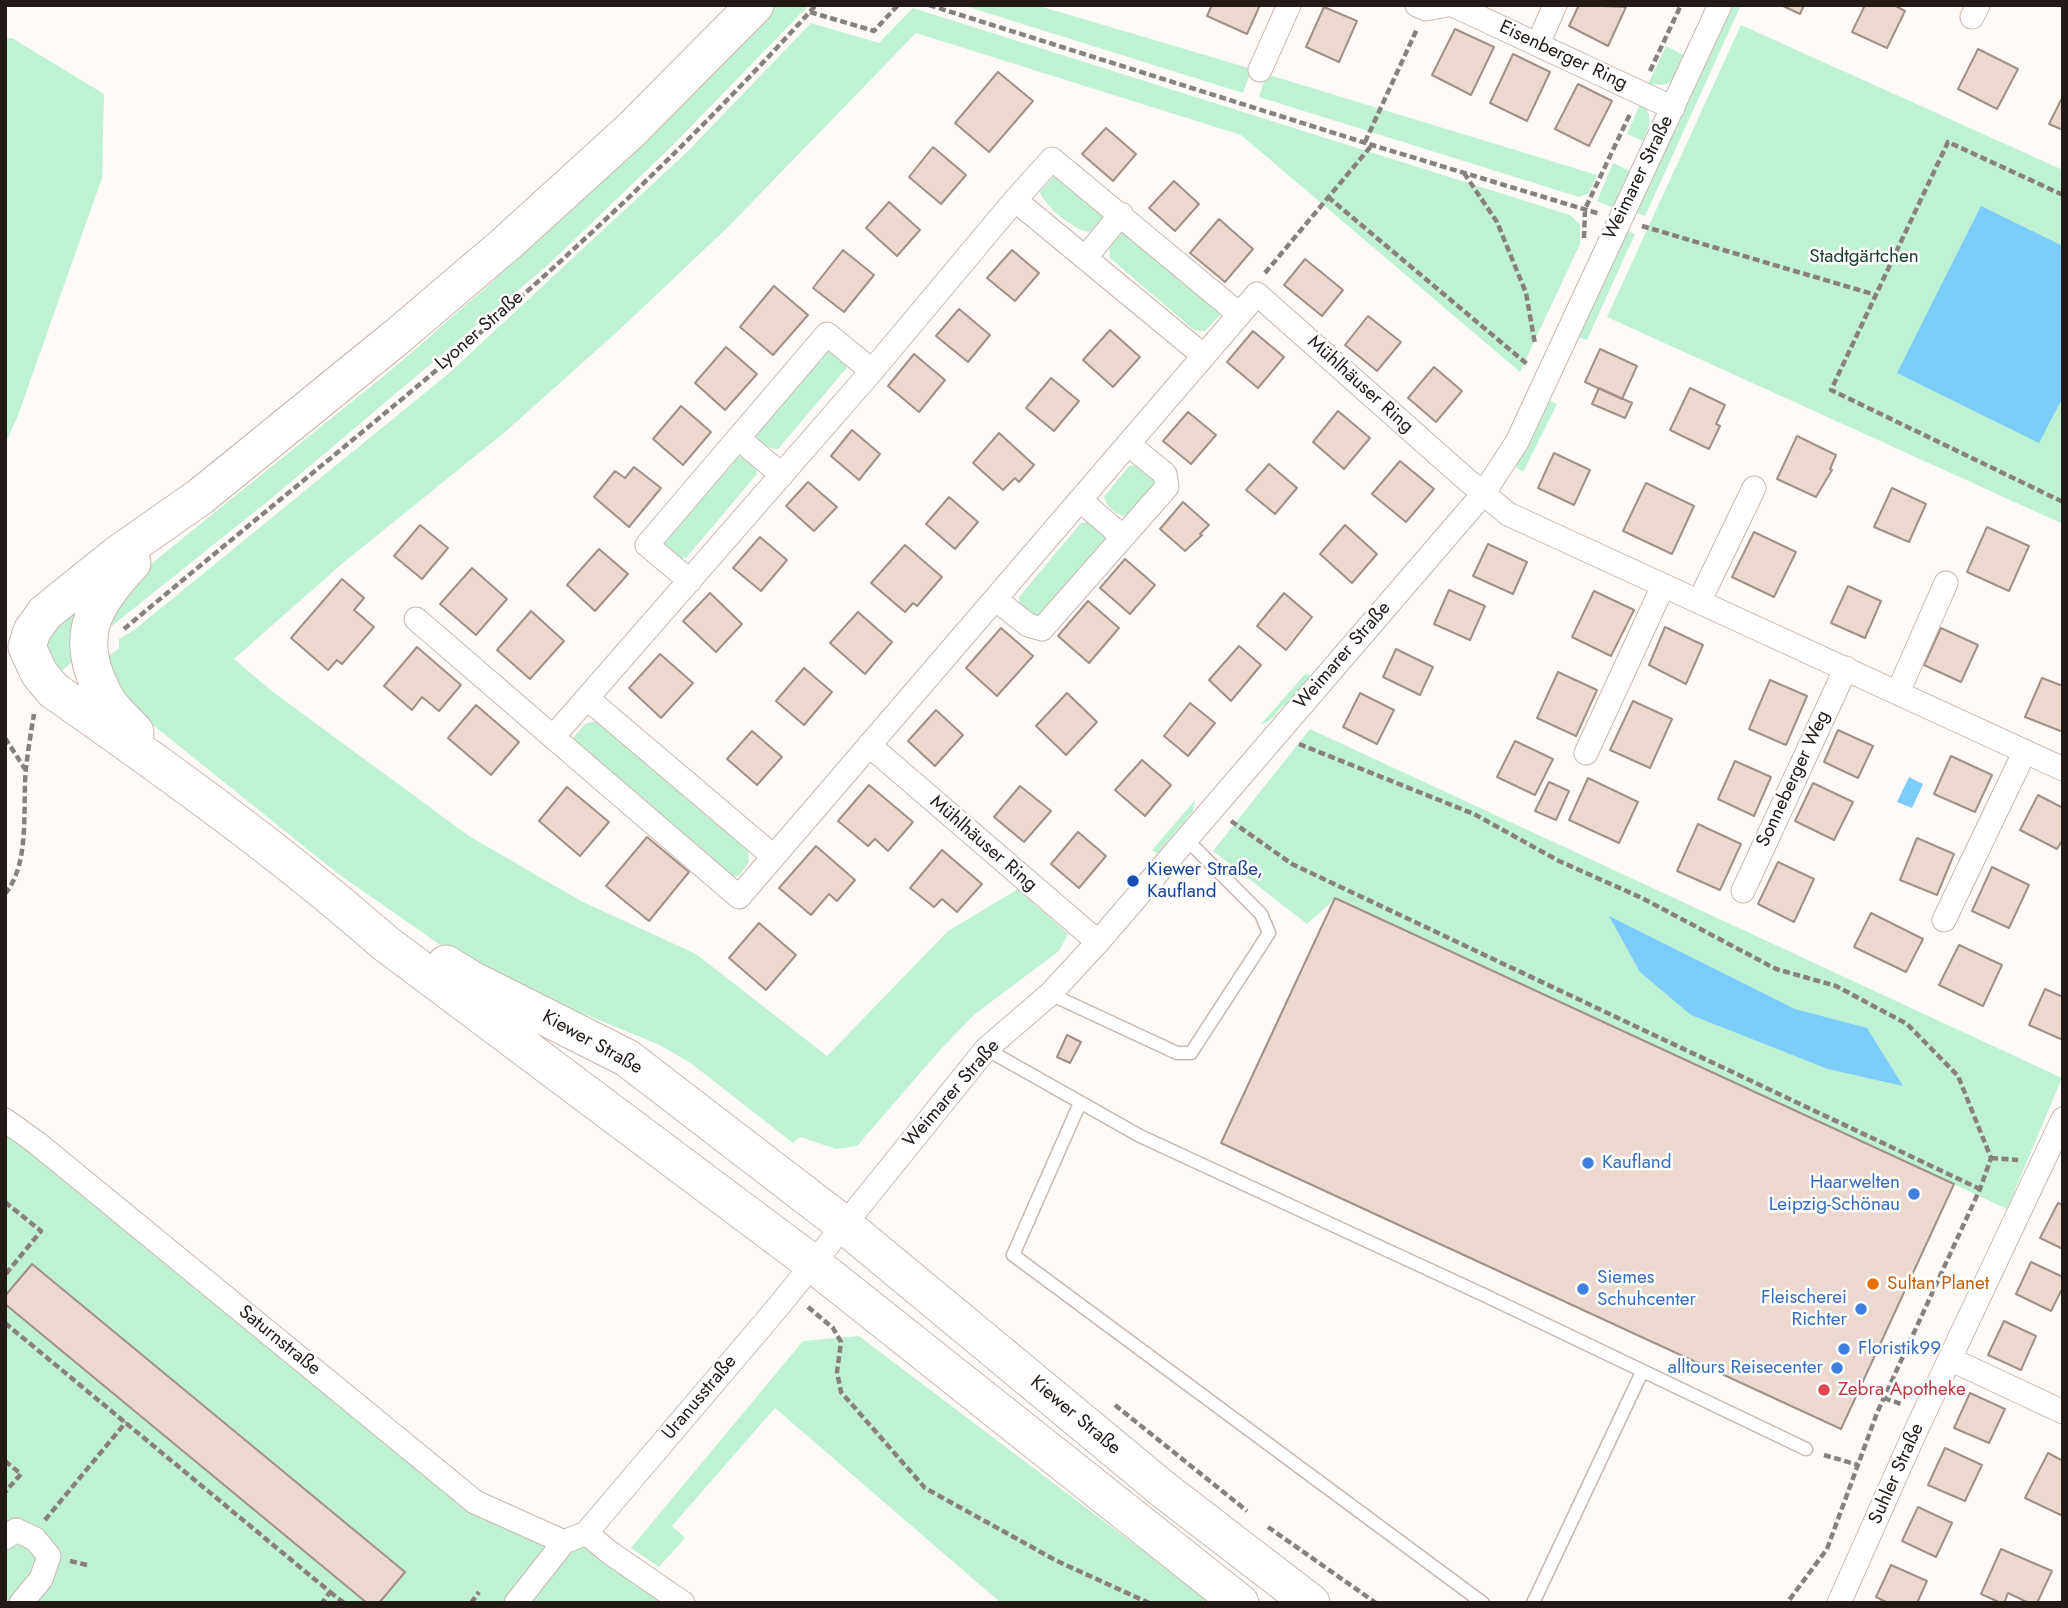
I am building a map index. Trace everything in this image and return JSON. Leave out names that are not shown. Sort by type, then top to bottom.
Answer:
[{"type":"main road","points":[[169,771],[53,690],[35,666],[27,647],[32,632],[45,613],[117,555],[201,496],[507,243],[630,131],[755,5]]},
{"type":"main road","points":[[169,771],[107,701],[89,660],[89,638],[93,616],[103,595],[147,547],[201,496]]},
{"type":"main road","name":"Kiewer Straße","points":[[169,771],[323,889],[385,943],[812,1263],[1240,1603]]},
{"type":"main road","name":"Kiewer Straße","points":[[323,889],[470,979],[627,1058],[843,1224],[1164,1490],[1311,1603]]},
{"type":"street","points":[[1260,70],[1289,5]]},
{"type":"street","name":"Eisenberger Ring","points":[[1453,5],[1673,108]]},
{"type":"street","points":[[1538,44],[1555,5]]},
{"type":"street","name":"Weimarer Straße","points":[[843,1224],[986,1049],[1050,994],[1098,942],[1483,494],[1517,442],[1720,5]]},
{"type":"street","points":[[553,737],[872,371],[1052,159],[1240,314]]},
{"type":"street","points":[[1015,201],[1204,356]]},
{"type":"street","points":[[1086,257],[1121,215]]},
{"type":"street","points":[[416,619],[738,897],[1256,294]]},
{"type":"street","name":"Mühlhäuser Ring","points":[[1256,294],[1483,494]]},
{"type":"street","points":[[690,581],[647,545],[827,334],[872,371]]},
{"type":"street","points":[[738,438],[782,475]]},
{"type":"street","points":[[995,599],[1028,625],[1042,629],[1167,487],[1165,474],[1128,444]]},
{"type":"street","points":[[1699,602],[1754,488]]},
{"type":"street","points":[[1483,494],[1508,513],[2063,769]]},
{"type":"street","points":[[1080,500],[1123,537]]},
{"type":"street","points":[[1898,692],[1946,583]]},
{"type":"street","points":[[1586,753],[1663,586]]},
{"type":"street","name":"Sonneberger Weg","points":[[1743,891],[1846,668]]},
{"type":"street","points":[[588,699],[773,856]]},
{"type":"street","name":"Mühlhäuser Ring","points":[[869,745],[1098,942]]},
{"type":"street","points":[[1944,920],[2025,751]]},
{"type":"street","name":"Suhler Straße","points":[[1839,1603],[2063,1119]]},
{"type":"street","name":"Saturnstraße","points":[[5,1120],[37,1143],[475,1502],[565,1542]]},
{"type":"street","points":[[812,1263],[843,1224]]},
{"type":"street","name":"Uranusstraße","points":[[516,1603],[565,1542],[586,1533],[778,1307],[812,1263]]},
{"type":"street","points":[[1950,1359],[2063,1412]]},
{"type":"street","points":[[5,1538],[16,1530],[31,1537],[49,1556],[41,1579],[21,1603]]},
{"type":"street","points":[[586,1533],[608,1552],[683,1603]]},
{"type":"lane","points":[[1050,994],[1177,1053],[1191,1053],[1269,933],[1261,914],[1186,839]]},
{"type":"lane","points":[[986,1049],[1140,1136],[1484,1295],[1806,1450]]},
{"type":"lane","points":[[1080,1103],[1013,1255],[1483,1603]]},
{"type":"lane","points":[[1533,1603],[1642,1372]]},
{"type":"path","name":"Lyoner Straße","points":[[121,631],[439,368],[551,269],[680,148],[816,5]]},
{"type":"path","points":[[810,12],[874,31],[898,5]]},
{"type":"path","points":[[929,5],[1464,173],[1876,295]]},
{"type":"path","points":[[1584,245],[1585,209],[1681,5]]},
{"type":"path","points":[[1365,142],[1430,6]]},
{"type":"path","points":[[2063,195],[1948,142],[1831,390],[2063,502]]},
{"type":"path","points":[[1256,294],[1256,283],[1373,145]]},
{"type":"path","points":[[1464,173],[1497,222],[1526,293],[1536,347],[1541,336]]},
{"type":"path","points":[[1328,197],[1528,364]]},
{"type":"path","points":[[1522,376],[1532,356]]},
{"type":"path","points":[[5,894],[12,886],[25,836],[26,770],[34,714],[53,690]]},
{"type":"path","points":[[1276,735],[1474,814],[1559,861],[1642,898],[1776,969],[1836,986],[1907,1024],[1958,1076],[1991,1158],[1877,1413],[1827,1549],[1787,1603]]},
{"type":"path","points":[[5,738],[26,770]]},
{"type":"path","points":[[1213,808],[1292,864],[1979,1189]]},
{"type":"path","points":[[5,1202],[41,1231],[5,1275]]},
{"type":"path","points":[[5,1323],[344,1603]]},
{"type":"path","points":[[836,1333],[841,1342],[837,1372],[841,1392],[925,1488],[1057,1561],[1149,1603]]},
{"type":"path","points":[[1113,1404],[1252,1515]]},
{"type":"path","points":[[31,1537],[126,1422]]},
{"type":"path","points":[[1806,1450],[1858,1465]]},
{"type":"path","points":[[5,1461],[21,1474],[5,1492]]},
{"type":"path","points":[[1263,1524],[1376,1603]]},
{"type":"path","points":[[471,1603],[479,1591]]},
{"type":"path","points":[[322,1603],[330,1592]]},
{"type":"green space","points":[[775,5],[809,5],[674,144],[548,265],[272,498],[108,629],[118,599],[141,573],[396,366],[491,283],[719,65]]},
{"type":"green space","points":[[962,5],[1036,5],[1252,69],[1243,93]]},
{"type":"green space","points":[[1731,5],[1741,5],[1645,216],[1633,212]]},
{"type":"green space","points":[[913,8],[1570,215],[1580,224],[1580,244],[1520,372],[1241,135],[916,33],[727,228],[617,332],[505,432],[343,563],[234,659],[273,692],[469,836],[581,901],[696,954],[827,1056],[948,931],[1018,889],[1068,934],[1059,951],[975,1014],[940,1050],[857,1146],[836,1149],[800,1137],[793,1143],[692,1064],[660,1045],[496,978],[436,942],[337,873],[133,709],[114,683],[105,657],[119,649],[119,639],[134,630],[448,374],[687,152],[811,23],[879,43]]},
{"type":"green space","name":"Stadtgärtchen","points":[[1741,25],[2063,170],[2063,524],[1607,317]]},
{"type":"green space","points":[[12,38],[104,94],[102,178],[17,418],[5,444],[5,39]]},
{"type":"green space","points":[[1666,46],[1683,55],[1671,82],[1663,85],[1648,84]]},
{"type":"green space","points":[[1266,74],[1597,175],[1589,193],[1579,197],[1259,97]]},
{"type":"green space","points":[[1641,102],[1650,121],[1643,141],[1627,134]]},
{"type":"green space","points":[[1613,163],[1630,171],[1621,188],[1616,209],[1597,201]]},
{"type":"green space","points":[[1063,175],[1101,206],[1103,217],[1089,232],[1061,217],[1047,204],[1040,192],[1054,176]]},
{"type":"green space","points":[[1624,230],[1635,234],[1587,340],[1578,337]]},
{"type":"green space","points":[[1123,232],[1219,311],[1219,316],[1205,331],[1194,330],[1110,258],[1109,248]]},
{"type":"green space","points":[[828,347],[850,364],[778,449],[771,448],[757,439],[753,432]]},
{"type":"green space","points":[[1549,400],[1557,404],[1523,472],[1515,467]]},
{"type":"green space","points":[[738,455],[756,469],[757,474],[686,558],[680,558],[662,543]]},
{"type":"green space","points":[[1134,465],[1155,481],[1156,489],[1131,518],[1114,511],[1104,497],[1129,466]]},
{"type":"green space","points":[[1090,522],[1105,534],[1107,542],[1039,618],[1020,607],[1019,597],[1081,523]]},
{"type":"green space","points":[[98,581],[72,662],[56,676],[45,648],[47,632]]},
{"type":"green space","points":[[1306,673],[1312,677],[1302,689],[1271,719],[1261,724]]},
{"type":"green space","points":[[597,722],[748,851],[749,862],[739,876],[730,877],[574,746],[574,737],[585,724]]},
{"type":"green space","points":[[1310,729],[2062,1078],[2007,1209],[1336,898],[1307,924],[1213,851]]},
{"type":"green space","points":[[1195,800],[1193,811],[1157,854],[1152,850]]},
{"type":"green space","points":[[5,1126],[475,1502],[564,1542],[586,1533],[683,1603],[5,1603]]},
{"type":"green space","points":[[859,1336],[1212,1603],[1001,1603],[775,1408],[672,1526],[685,1538],[659,1567],[631,1548],[803,1341]]},
{"type":"water","points":[[1981,206],[2063,246],[2063,397],[2039,443],[1897,373]]},
{"type":"water","points":[[1909,777],[1923,784],[1912,808],[1897,802]]},
{"type":"water","points":[[1609,916],[1795,1009],[1867,1028],[1903,1086],[1828,1069],[1691,1015],[1640,972]]},
{"type":"building","points":[[1212,5],[1260,5],[1247,34],[1207,16]]},
{"type":"building","points":[[1579,5],[1626,7],[1608,46],[1569,26]]},
{"type":"building","points":[[1781,5],[1804,5],[1800,14]]},
{"type":"building","points":[[1865,5],[1894,5],[1905,11],[1887,48],[1852,32]]},
{"type":"building","points":[[1324,7],[1357,21],[1339,62],[1306,47]]},
{"type":"building","points":[[1455,29],[1494,47],[1471,95],[1432,75]]},
{"type":"building","points":[[1978,49],[2018,69],[1997,109],[1958,89]]},
{"type":"building","points":[[1513,54],[1550,72],[1527,121],[1490,103]]},
{"type":"building","points":[[998,72],[1033,101],[989,152],[955,123]]},
{"type":"building","points":[[1578,84],[1612,101],[1589,146],[1555,129]]},
{"type":"building","points":[[2063,96],[2063,130],[2049,124]]},
{"type":"building","points":[[1106,128],[1136,154],[1113,181],[1082,154]]},
{"type":"building","points":[[933,147],[966,175],[941,204],[909,177]]},
{"type":"building","points":[[1174,181],[1199,204],[1175,231],[1149,208]]},
{"type":"building","points":[[889,202],[920,230],[897,256],[866,228]]},
{"type":"building","points":[[1219,219],[1253,249],[1225,282],[1190,253]]},
{"type":"building","points":[[843,250],[874,275],[844,312],[813,288]]},
{"type":"building","points":[[1012,250],[1039,273],[1015,301],[987,278]]},
{"type":"building","points":[[1305,259],[1343,290],[1322,316],[1284,285]]},
{"type":"building","points":[[774,286],[808,315],[773,355],[740,327]]},
{"type":"building","points":[[959,309],[990,335],[968,362],[936,336]]},
{"type":"building","points":[[1368,316],[1401,342],[1377,371],[1345,345]]},
{"type":"building","points":[[1110,330],[1140,357],[1113,387],[1083,360]]},
{"type":"building","points":[[1253,331],[1284,357],[1258,388],[1227,362]]},
{"type":"building","points":[[726,347],[757,374],[725,410],[695,383]]},
{"type":"building","points":[[1600,349],[1637,366],[1622,399],[1585,382]]},
{"type":"building","points":[[914,354],[945,380],[919,412],[888,386]]},
{"type":"building","points":[[1434,367],[1462,391],[1436,422],[1408,398]]},
{"type":"building","points":[[1051,378],[1079,401],[1054,431],[1026,408]]},
{"type":"building","points":[[1599,388],[1632,403],[1625,418],[1592,404]]},
{"type":"building","points":[[1690,388],[1725,405],[1716,424],[1720,426],[1709,449],[1670,430]]},
{"type":"building","points":[[681,406],[711,432],[683,465],[653,439]]},
{"type":"building","points":[[1338,411],[1370,438],[1344,469],[1313,442]]},
{"type":"building","points":[[1188,412],[1216,435],[1191,464],[1163,441]]},
{"type":"building","points":[[852,430],[880,454],[859,480],[831,456]]},
{"type":"building","points":[[999,433],[1034,465],[1019,482],[1015,478],[1003,490],[973,463]]},
{"type":"building","points":[[1797,436],[1836,455],[1830,469],[1832,470],[1816,497],[1777,479]]},
{"type":"building","points":[[1554,453],[1590,470],[1574,505],[1538,488]]},
{"type":"building","points":[[1400,461],[1434,489],[1406,522],[1372,494]]},
{"type":"building","points":[[1269,464],[1297,488],[1275,514],[1246,490]]},
{"type":"building","points":[[634,467],[661,488],[629,527],[594,497],[615,471],[625,478]]},
{"type":"building","points":[[808,482],[837,507],[814,531],[786,506]]},
{"type":"building","points":[[1646,483],[1694,506],[1672,554],[1623,531]]},
{"type":"building","points":[[1892,488],[1926,504],[1909,542],[1874,527]]},
{"type":"building","points":[[949,497],[978,522],[955,549],[926,524]]},
{"type":"building","points":[[1183,502],[1209,525],[1185,551],[1160,529]]},
{"type":"building","points":[[420,525],[448,548],[422,579],[394,556]]},
{"type":"building","points":[[1345,525],[1377,554],[1352,583],[1320,554]]},
{"type":"building","points":[[1987,527],[2029,546],[2009,591],[1967,572]]},
{"type":"building","points":[[1754,532],[1796,552],[1774,597],[1732,577]]},
{"type":"building","points":[[760,537],[787,560],[761,591],[733,568]]},
{"type":"building","points":[[1488,544],[1527,562],[1513,594],[1473,576]]},
{"type":"building","points":[[905,545],[942,577],[917,606],[913,603],[905,612],[871,583]]},
{"type":"building","points":[[599,549],[628,574],[595,611],[567,585]]},
{"type":"building","points":[[1125,559],[1155,585],[1130,614],[1100,588]]},
{"type":"building","points":[[472,568],[507,599],[476,635],[440,604]]},
{"type":"building","points":[[342,579],[364,598],[354,610],[374,627],[342,664],[337,660],[328,670],[291,638]]},
{"type":"building","points":[[1848,586],[1881,601],[1865,638],[1831,623]]},
{"type":"building","points":[[1449,590],[1485,606],[1470,640],[1434,624]]},
{"type":"building","points":[[1594,591],[1634,610],[1611,656],[1572,637]]},
{"type":"building","points":[[710,593],[742,624],[716,652],[683,621]]},
{"type":"building","points":[[1284,593],[1312,617],[1286,650],[1257,626]]},
{"type":"building","points":[[1088,601],[1119,628],[1089,663],[1058,636]]},
{"type":"building","points":[[531,611],[564,641],[530,679],[497,650]]},
{"type":"building","points":[[858,612],[892,642],[865,674],[830,643]]},
{"type":"building","points":[[1665,627],[1703,645],[1686,684],[1649,665]]},
{"type":"building","points":[[1001,628],[1033,656],[997,696],[966,668]]},
{"type":"building","points":[[1941,628],[1978,645],[1961,682],[1924,665]]},
{"type":"building","points":[[1239,646],[1261,665],[1231,701],[1209,680]]},
{"type":"building","points":[[417,647],[461,685],[439,711],[422,697],[412,710],[384,686]]},
{"type":"building","points":[[1396,649],[1433,667],[1420,695],[1383,677]]},
{"type":"building","points":[[660,654],[693,683],[661,718],[629,688]]},
{"type":"building","points":[[804,668],[832,692],[804,725],[776,701]]},
{"type":"building","points":[[1558,672],[1597,690],[1576,736],[1537,718]]},
{"type":"building","points":[[2042,678],[2063,686],[2063,732],[2025,717]]},
{"type":"building","points":[[1770,680],[1807,696],[1786,745],[1749,729]]},
{"type":"building","points":[[1067,693],[1097,722],[1066,755],[1036,726]]},
{"type":"building","points":[[1360,693],[1394,710],[1377,744],[1343,727]]},
{"type":"building","points":[[1633,701],[1672,719],[1650,768],[1610,750]]},
{"type":"building","points":[[1190,703],[1215,723],[1188,756],[1164,736]]},
{"type":"building","points":[[476,705],[519,742],[491,775],[448,738]]},
{"type":"building","points":[[936,710],[963,735],[935,766],[908,741]]},
{"type":"building","points":[[1838,730],[1873,746],[1858,778],[1824,762]]},
{"type":"building","points":[[752,731],[782,757],[757,785],[727,759]]},
{"type":"building","points":[[1515,741],[1553,759],[1535,795],[1497,777]]},
{"type":"building","points":[[1951,756],[1992,775],[1975,812],[1934,794]]},
{"type":"building","points":[[1142,760],[1171,785],[1145,816],[1115,790]]},
{"type":"building","points":[[1735,761],[1771,777],[1754,816],[1718,799]]},
{"type":"building","points":[[1588,778],[1638,802],[1619,843],[1569,820]]},
{"type":"building","points":[[1549,782],[1569,791],[1556,820],[1535,811]]},
{"type":"building","points":[[1813,783],[1853,802],[1834,840],[1795,821]]},
{"type":"building","points":[[869,785],[913,822],[888,851],[875,839],[868,846],[838,821]]},
{"type":"building","points":[[1020,786],[1051,811],[1024,842],[994,817]]},
{"type":"building","points":[[567,787],[609,822],[580,856],[539,821]]},
{"type":"building","points":[[2038,795],[2063,808],[2063,839],[2057,849],[2020,830]]},
{"type":"building","points":[[1698,824],[1741,844],[1720,890],[1677,871]]},
{"type":"building","points":[[1078,832],[1106,856],[1079,888],[1051,864]]},
{"type":"building","points":[[647,837],[689,872],[649,921],[606,886]]},
{"type":"building","points":[[1917,838],[1954,854],[1937,895],[1900,880]]},
{"type":"building","points":[[816,846],[855,880],[837,901],[829,894],[811,915],[779,888]]},
{"type":"building","points":[[942,850],[982,884],[957,912],[942,899],[934,907],[910,888]]},
{"type":"building","points":[[1778,862],[1814,879],[1794,922],[1758,904]]},
{"type":"building","points":[[1992,867],[2029,885],[2009,928],[1972,911]]},
{"type":"building","name":"Kaufland","points":[[1335,898],[1954,1184],[1841,1429],[1221,1143]]},
{"type":"building","points":[[1871,913],[1923,939],[1906,972],[1854,947]]},
{"type":"building","points":[[759,923],[796,955],[766,990],[729,958]]},
{"type":"building","points":[[1959,945],[2002,965],[1983,1006],[1939,985]]},
{"type":"building","points":[[2045,989],[2063,997],[2063,1040],[2029,1025]]},
{"type":"building","points":[[1067,1035],[1081,1042],[1070,1063],[1057,1057]]},
{"type":"building","points":[[2058,1203],[2063,1205],[2063,1249],[2040,1238]]},
{"type":"building","points":[[2031,1262],[2063,1277],[2063,1287],[2051,1311],[2016,1294]]},
{"type":"building","points":[[32,1264],[405,1572],[379,1603],[367,1603],[5,1304],[5,1296]]},
{"type":"building","points":[[2004,1321],[2036,1336],[2021,1370],[1988,1355]]},
{"type":"building","points":[[1970,1393],[2005,1409],[1989,1443],[1954,1428]]},
{"type":"building","points":[[1945,1448],[1982,1465],[1965,1501],[1928,1485]]},
{"type":"building","points":[[2048,1453],[2063,1461],[2063,1516],[2025,1498]]},
{"type":"building","points":[[1918,1507],[1952,1523],[1936,1557],[1902,1541]]},
{"type":"building","points":[[2001,1549],[2052,1571],[2037,1603],[2029,1603],[2008,1593],[2004,1603],[2001,1603],[1981,1594]]},
{"type":"building","points":[[1891,1565],[1927,1581],[1917,1603],[1888,1603],[1876,1597]]},
{"type":"place","name":"Kiewer Straße, Kaufland","points":[[1133,881]]},
{"type":"place","name":"Kaufland","points":[[1588,1163]]},
{"type":"place","name":"Haarwelten Leipzig-Schönau","points":[[1914,1194]]},
{"type":"place","name":"Sultan Planet","points":[[1873,1284]]},
{"type":"place","name":"Siemes Schuhcenter","points":[[1583,1289]]},
{"type":"place","name":"Fleischerei Richter","points":[[1861,1309]]},
{"type":"place","name":"Floristik99","points":[[1844,1349]]},
{"type":"place","name":"alltours Reisecenter","points":[[1837,1368]]},
{"type":"place","name":"Zebra Apotheke","points":[[1824,1390]]}]
